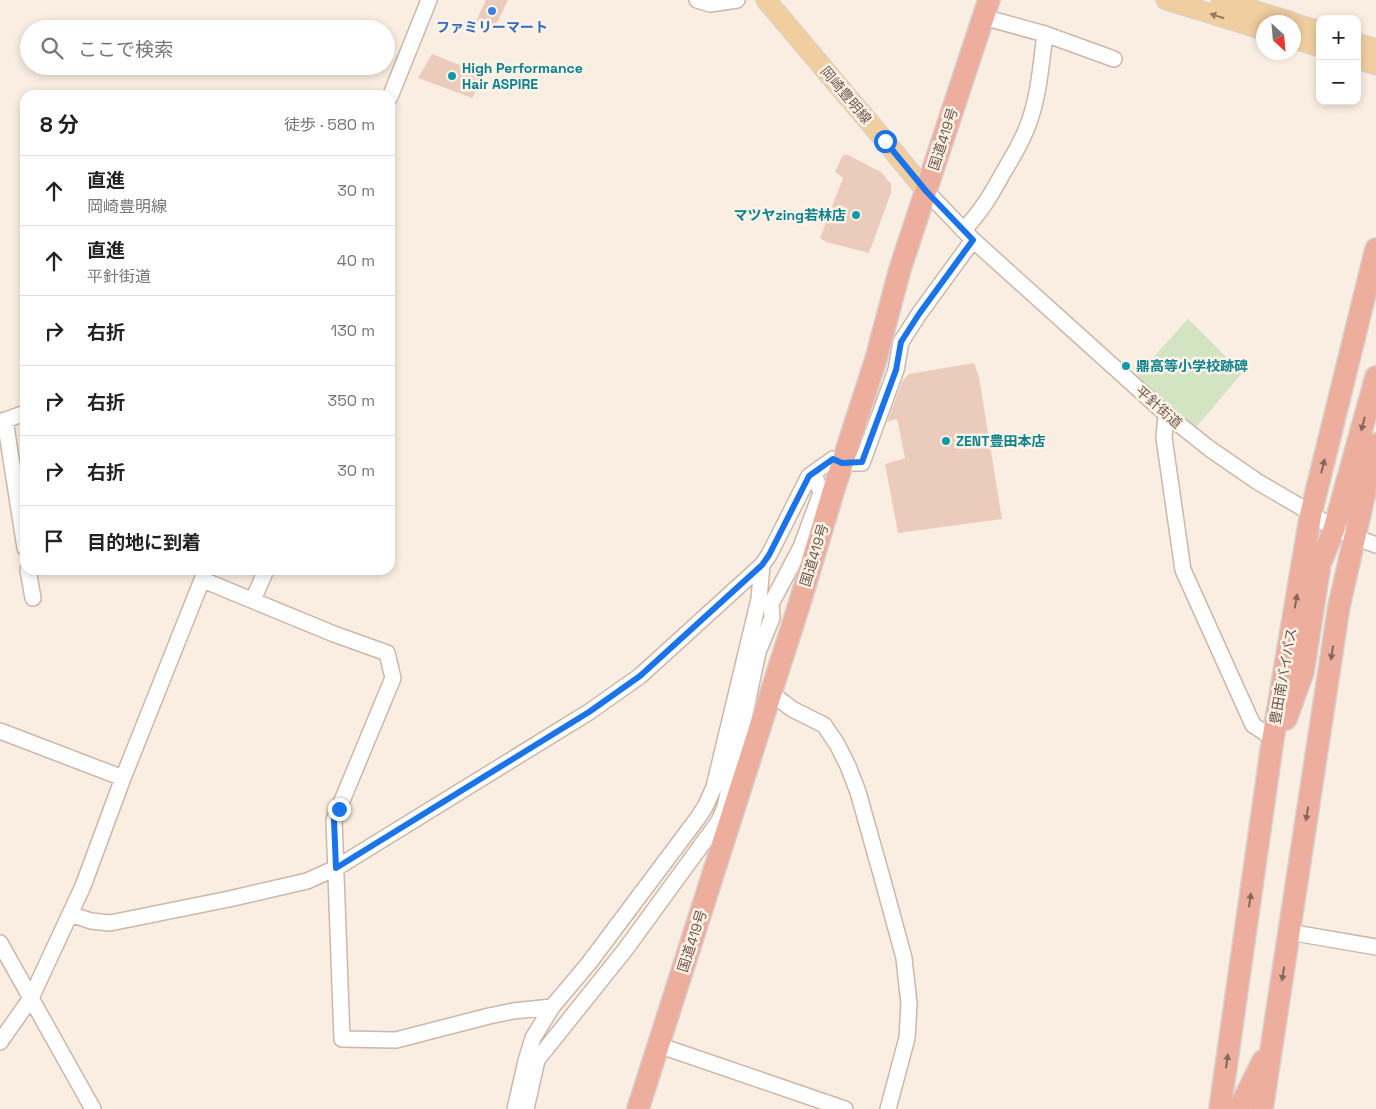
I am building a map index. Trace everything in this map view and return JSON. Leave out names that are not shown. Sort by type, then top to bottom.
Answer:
[{"type":"highway","name":"国道419号","points":[[638,1109],[876,359],[900,269],[986,8]]},
{"type":"highway","name":"豊田南バイパス","points":[[1220,1109],[1272,738],[1311,513],[1376,249]]},
{"type":"highway","points":[[1332,427],[1367,334],[1376,296]]},
{"type":"highway","points":[[1269,763],[1302,672],[1320,564],[1334,528],[1376,377]]},
{"type":"highway","points":[[1262,1109],[1339,606],[1376,444]]},
{"type":"highway","points":[[1240,1109],[1271,1045]]},
{"type":"main road","name":"岡崎豊明線","points":[[766,0],[926,191]]},
{"type":"main road","points":[[1166,0],[1256,28]]},
{"type":"main road","points":[[1221,0],[1268,15]]},
{"type":"main road","points":[[1301,26],[1316,31]]},
{"type":"main road","points":[[1301,41],[1316,46]]},
{"type":"main road","points":[[1361,44],[1376,49]]},
{"type":"main road","points":[[1360,60],[1376,65]]},
{"type":"street","points":[[393,90],[429,0]]},
{"type":"street","points":[[697,0],[710,4],[737,0]]},
{"type":"street","points":[[986,8],[1045,34],[1114,59]]},
{"type":"street","points":[[70,914],[91,921],[110,923],[307,881],[336,868],[589,712],[640,676],[762,565],[769,555],[809,476],[833,459],[842,463],[862,462],[896,370],[901,342],[968,235],[972,221],[1015,154],[1028,125],[1036,96],[1045,34]]},
{"type":"street","name":"平針街道","points":[[926,191],[968,235],[1166,414],[1232,465],[1258,482],[1334,528],[1376,545]]},
{"type":"street","points":[[876,359],[896,370]]},
{"type":"street","points":[[1166,414],[1164,438],[1183,570],[1253,725],[1272,738]]},
{"type":"street","points":[[20,415],[3,421],[20,519]]},
{"type":"street","points":[[526,1109],[537,1060],[625,950],[719,821],[725,807],[758,652],[772,618],[771,604],[801,546],[821,493],[814,474]]},
{"type":"street","points":[[515,1109],[533,1038],[552,1007],[589,963],[705,807],[714,787],[759,599],[762,565]]},
{"type":"street","points":[[29,575],[33,598]]},
{"type":"street","points":[[0,1042],[31,998],[83,886],[123,778],[205,575],[253,600],[334,634],[387,653],[393,678],[334,820],[342,1039],[396,1040],[489,1016],[552,1007]]},
{"type":"street","points":[[253,600],[264,575]]},
{"type":"street","points":[[771,693],[792,709],[824,724],[848,766],[858,792],[904,958],[909,1004],[907,1038],[888,1109]]},
{"type":"street","points":[[0,731],[123,778]]},
{"type":"street","points":[[1289,932],[1376,947]]},
{"type":"street","points":[[0,943],[93,1109]]},
{"type":"street","points":[[658,1045],[845,1109]]},
{"type":"green space","points":[[1188,319],[1242,373],[1193,431],[1133,380]]},
{"type":"building","name":"ファミリーマート","points":[[486,0],[508,0],[494,29],[476,21]]},
{"type":"building","name":"High Performance Hair ASPIRE","points":[[432,54],[485,75],[472,98],[418,78]]},
{"type":"building","name":"マツヤzing若林店","points":[[843,155],[848,155],[881,172],[891,184],[891,193],[869,253],[826,242],[820,238],[843,178],[835,172]]},
{"type":"building","name":"ZENT豊田本店","points":[[974,363],[979,377],[1002,519],[898,533],[885,464],[905,458],[897,419],[887,422],[902,382],[909,374]]},
{"type":"place","name":"ファミリーマート","points":[[492,11]]},
{"type":"place","name":"High Performance Hair ASPIRE","points":[[452,76]]},
{"type":"place","name":"マツヤzing若林店","points":[[856,215]]},
{"type":"place","name":"鼎高等小学校跡碑","points":[[1126,366]]},
{"type":"place","name":"ZENT豊田本店","points":[[946,441]]},
{"type":"route","points":[[339,809],[334,820],[336,868],[589,712],[640,676],[762,565],[769,555],[809,476],[833,459],[842,463],[862,462],[896,370],[901,342],[973,240],[926,191],[885,141]]}]
